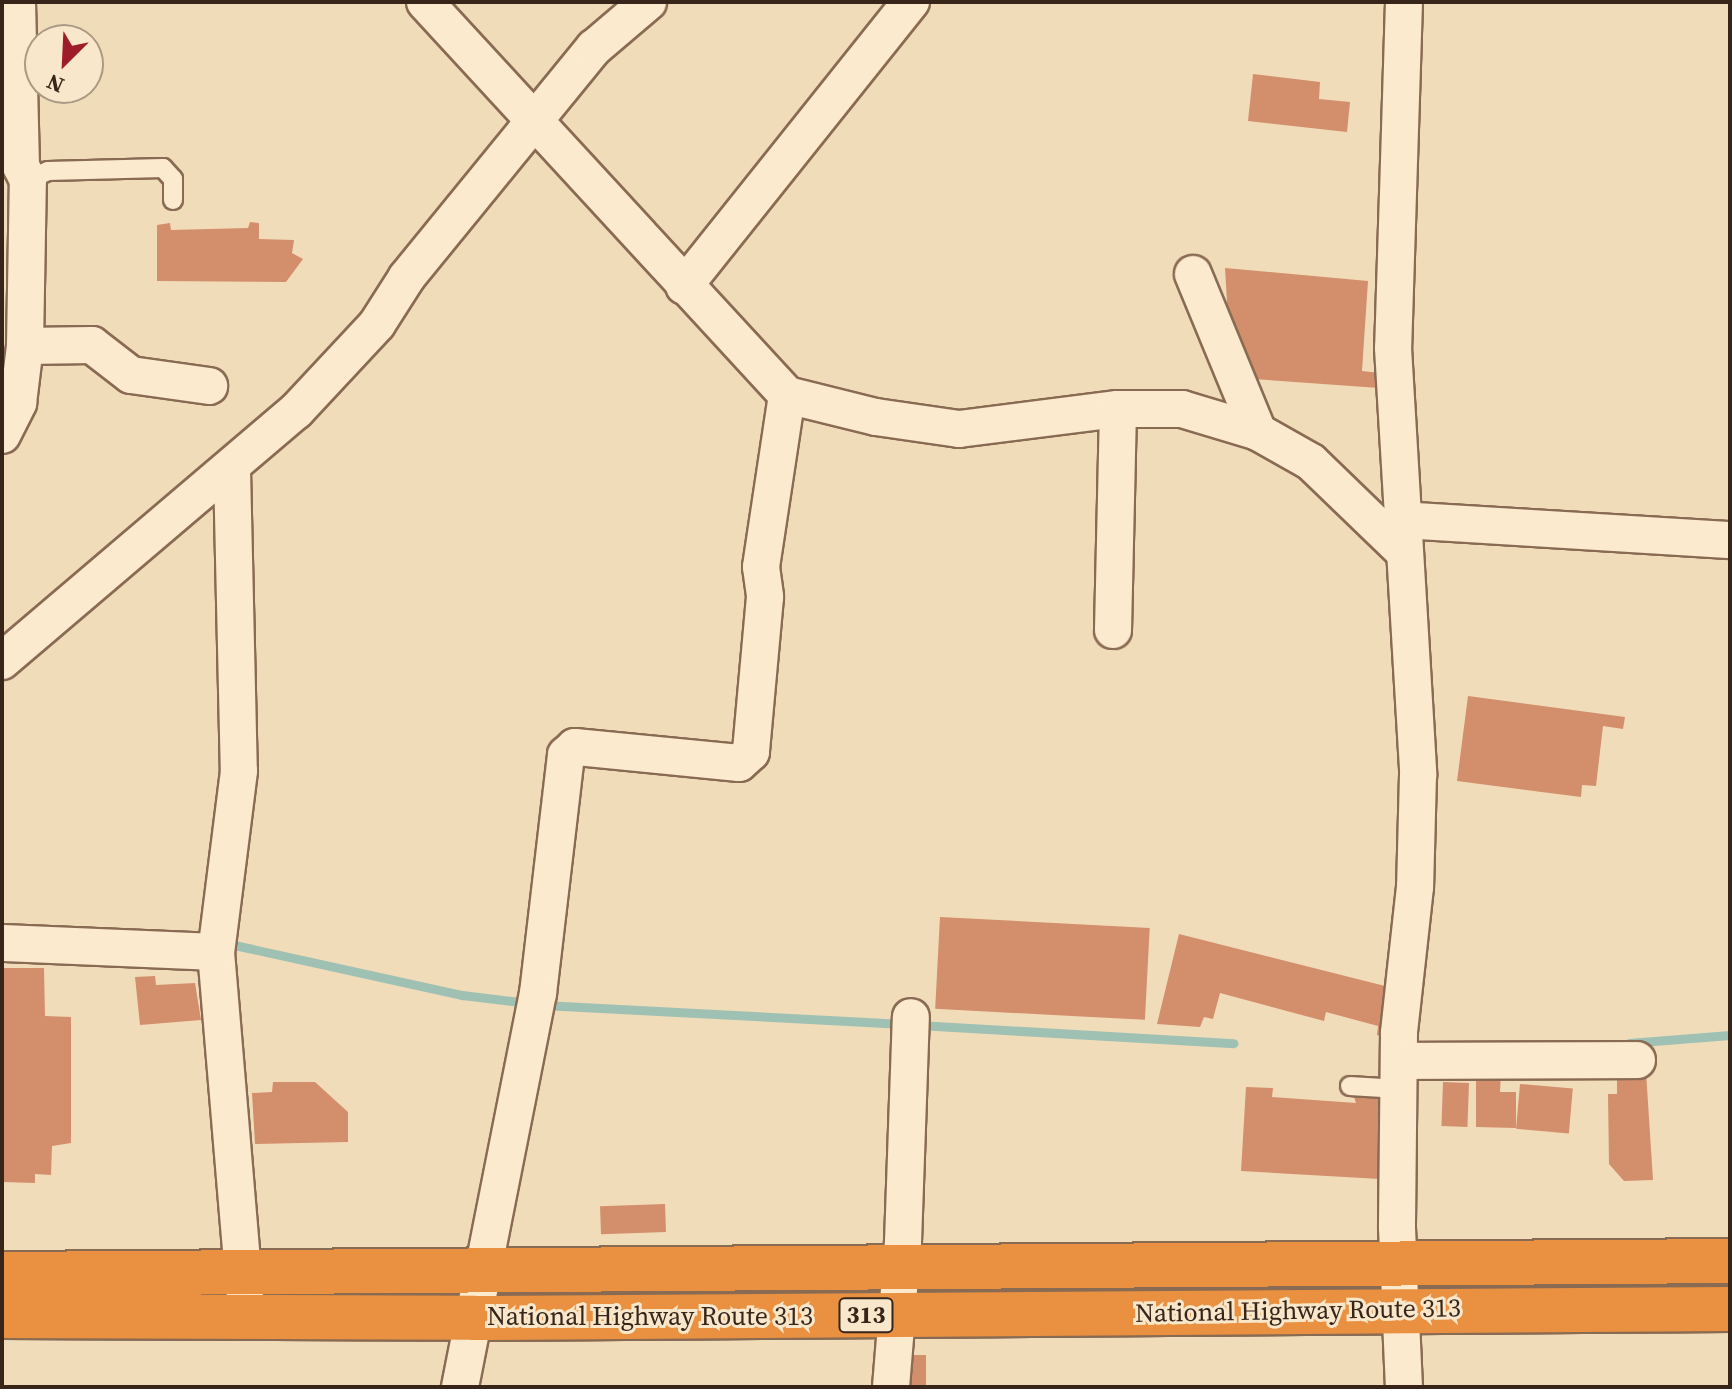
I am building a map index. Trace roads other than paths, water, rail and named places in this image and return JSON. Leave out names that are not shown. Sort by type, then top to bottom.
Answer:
[{"type":"highway","name":"National Highway Route 313","points":[[2,1274],[484,1274],[901,1266],[1730,1261]]},
{"type":"highway","name":"National Highway Route 313","points":[[2,1316],[475,1318],[1401,1308],[1730,1309]]},
{"type":"street","points":[[2,435],[18,403],[25,346],[28,180],[21,166],[17,2]]},
{"type":"street","points":[[425,2],[787,395],[876,417],[959,429],[1118,409],[1182,409],[1258,432],[1321,470],[1401,534],[1730,540]]},
{"type":"street","points":[[2,661],[232,470],[377,324],[407,277],[594,48],[648,2]]},
{"type":"street","points":[[684,286],[911,2]]},
{"type":"street","points":[[1404,2],[1392,233],[1401,534],[1418,775],[1415,887],[1405,951],[1399,1075],[1399,1262],[1404,1387]]},
{"type":"street","points":[[1193,274],[1258,432]]},
{"type":"street","points":[[25,346],[92,345],[131,375],[209,386]]},
{"type":"street","points":[[460,1387],[536,1004],[566,755],[575,747],[739,763],[751,752],[765,597],[761,567],[787,395]]},
{"type":"street","points":[[1113,630],[1118,409]]},
{"type":"street","points":[[232,470],[239,771],[218,946],[247,1318]]},
{"type":"street","points":[[2,943],[218,946]]},
{"type":"street","points":[[891,1387],[901,1266],[910,1025]]},
{"type":"street","points":[[1399,1075],[1637,1060]]},
{"type":"lane","points":[[28,180],[48,171],[163,168],[170,171],[173,200]]},
{"type":"lane","points":[[1350,1086],[1399,1075]]},
{"type":"waterway","points":[[225,943],[462,995],[528,1003]]},
{"type":"waterway","points":[[543,1005],[903,1024]]},
{"type":"waterway","points":[[918,1025],[1233,1043]]},
{"type":"waterway","points":[[1629,1043],[1730,1035]]}]
